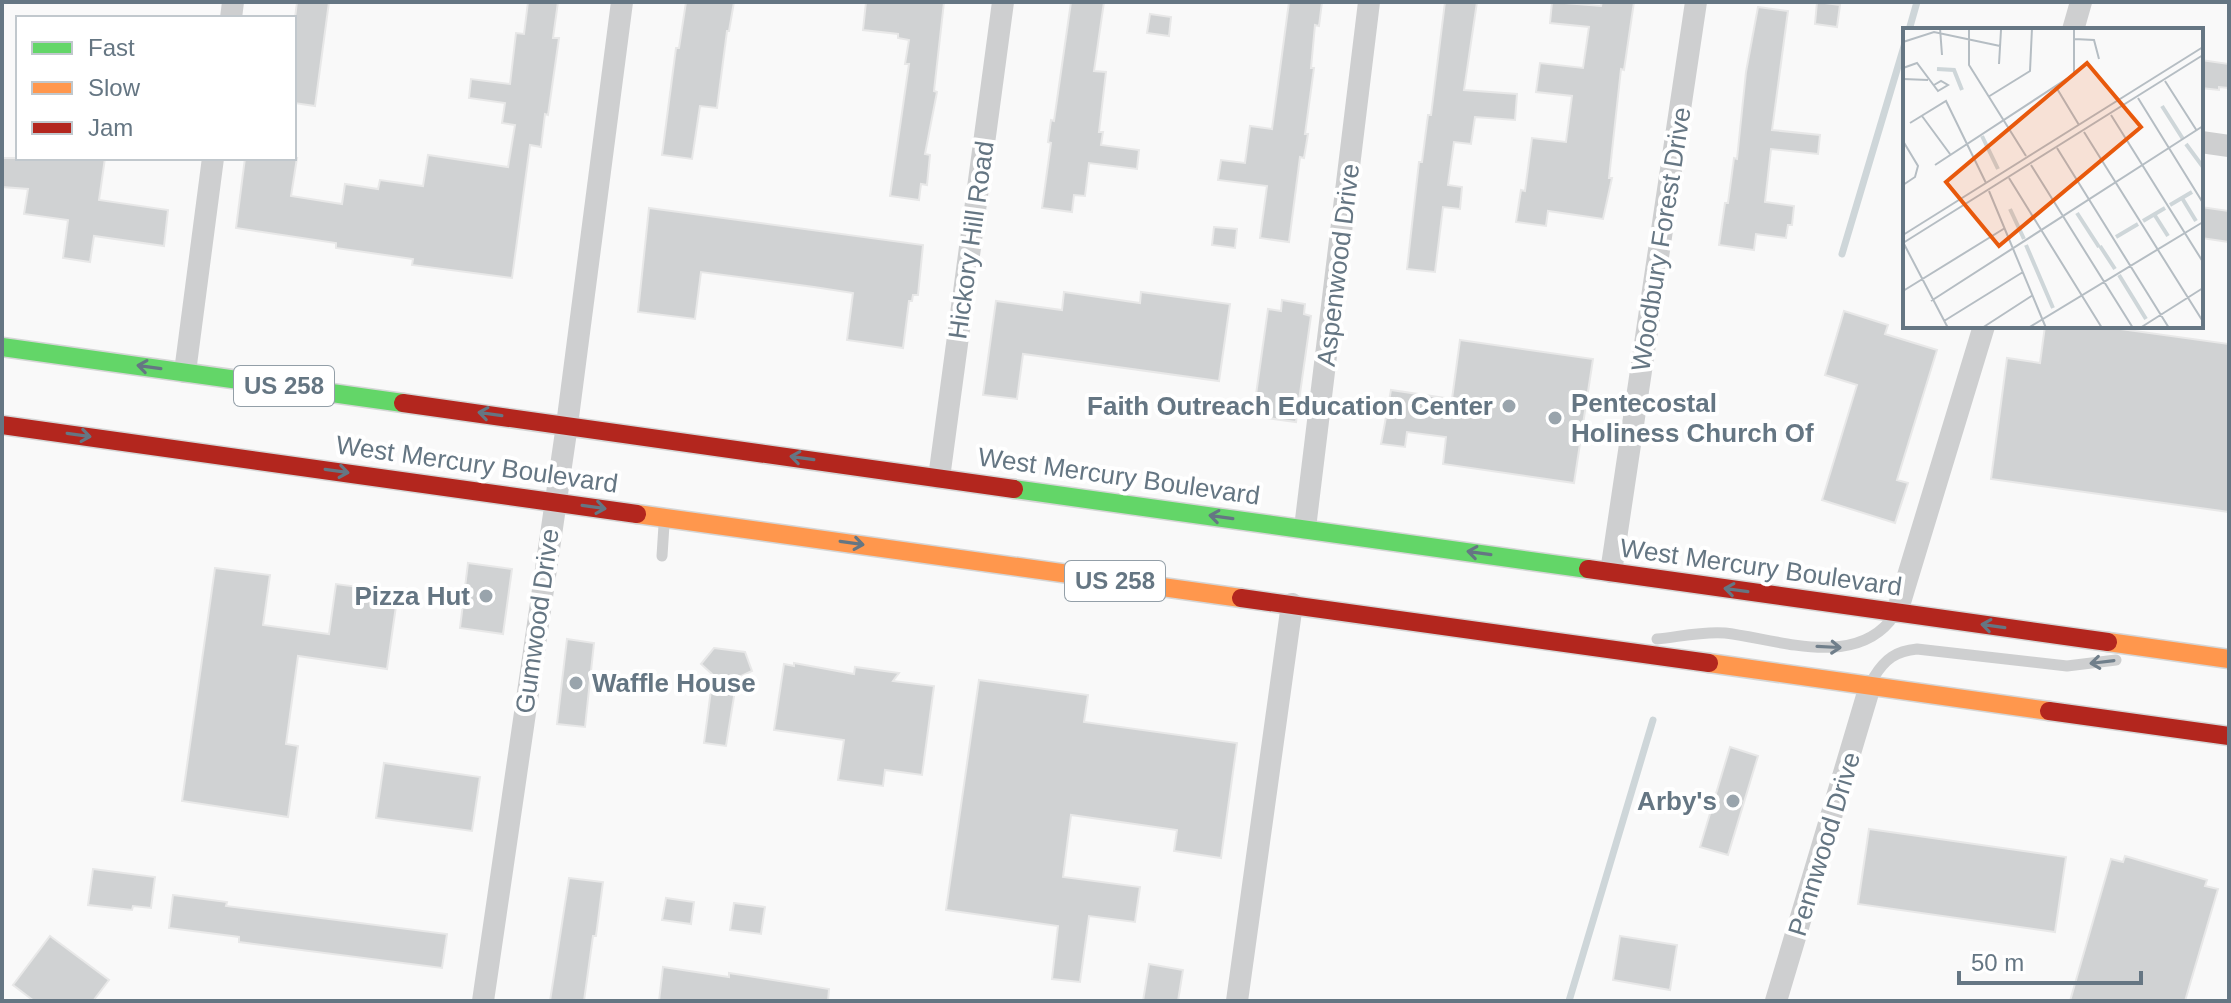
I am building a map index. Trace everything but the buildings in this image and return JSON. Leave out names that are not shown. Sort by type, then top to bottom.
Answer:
[{"type":"highway","name":"West Mercury Boulevard","points":[[2,347],[2229,659]]},
{"type":"highway","name":"West Mercury Boulevard","points":[[2,425],[2229,736]]},
{"type":"street","name":"Gumwood Drive","points":[[483,1001],[567,425],[622,2]]},
{"type":"street","name":"Hickory Hill Road","points":[[939,478],[1003,2]]},
{"type":"street","name":"Aspenwood Drive","points":[[1305,528],[1369,2]]},
{"type":"street","name":"Woodbury Forest Drive","points":[[1611,572],[1696,2]]},
{"type":"street","points":[[2074,28],[2081,2]]},
{"type":"street","points":[[2203,142],[2229,146]]},
{"type":"street","points":[[185,372],[213,160]]},
{"type":"street","points":[[1897,612],[1983,328]]},
{"type":"street","points":[[1237,1001],[1292,604]]},
{"type":"street","name":"Pennwood Drive","points":[[1776,1001],[1870,686]]},
{"type":"lane","points":[[662,556],[665,517]]},
{"type":"lane","points":[[1584,646],[1721,633],[1840,648],[1867,640],[1897,612]]},
{"type":"lane","points":[[1870,686],[1888,657],[1907,650],[1937,650],[2067,666],[2123,659]]},
{"type":"lane","points":[[2137,657],[2180,652]]},
{"type":"waterway","points":[[1910,28],[1917,2]]},
{"type":"waterway","points":[[1842,254],[1903,50]]},
{"type":"waterway","points":[[1569,1001],[1653,720]]},
{"type":"traffic: fast","points":[[2,347],[403,403]]},
{"type":"traffic: fast","points":[[1014,489],[1588,569]]},
{"type":"traffic: slow","points":[[637,514],[1241,598]]},
{"type":"traffic: slow","points":[[2108,642],[2229,659]]},
{"type":"traffic: slow","points":[[1709,663],[2049,711]]},
{"type":"traffic: jam","points":[[403,403],[1014,489]]},
{"type":"traffic: jam","points":[[2,425],[637,514]]},
{"type":"traffic: jam","points":[[1588,569],[2108,642]]},
{"type":"traffic: jam","points":[[1241,598],[1709,663]]},
{"type":"traffic: jam","points":[[2049,711],[2229,736]]},
{"type":"place","name":"Faith Outreach Education Center","points":[[1509,406]]},
{"type":"place","name":"Pentecostal Holiness Church Of","points":[[1555,418]]},
{"type":"place","name":"Pizza Hut","points":[[486,596]]},
{"type":"place","name":"Waffle House","points":[[576,683]]},
{"type":"place","name":"Arby's","points":[[1733,801]]}]
